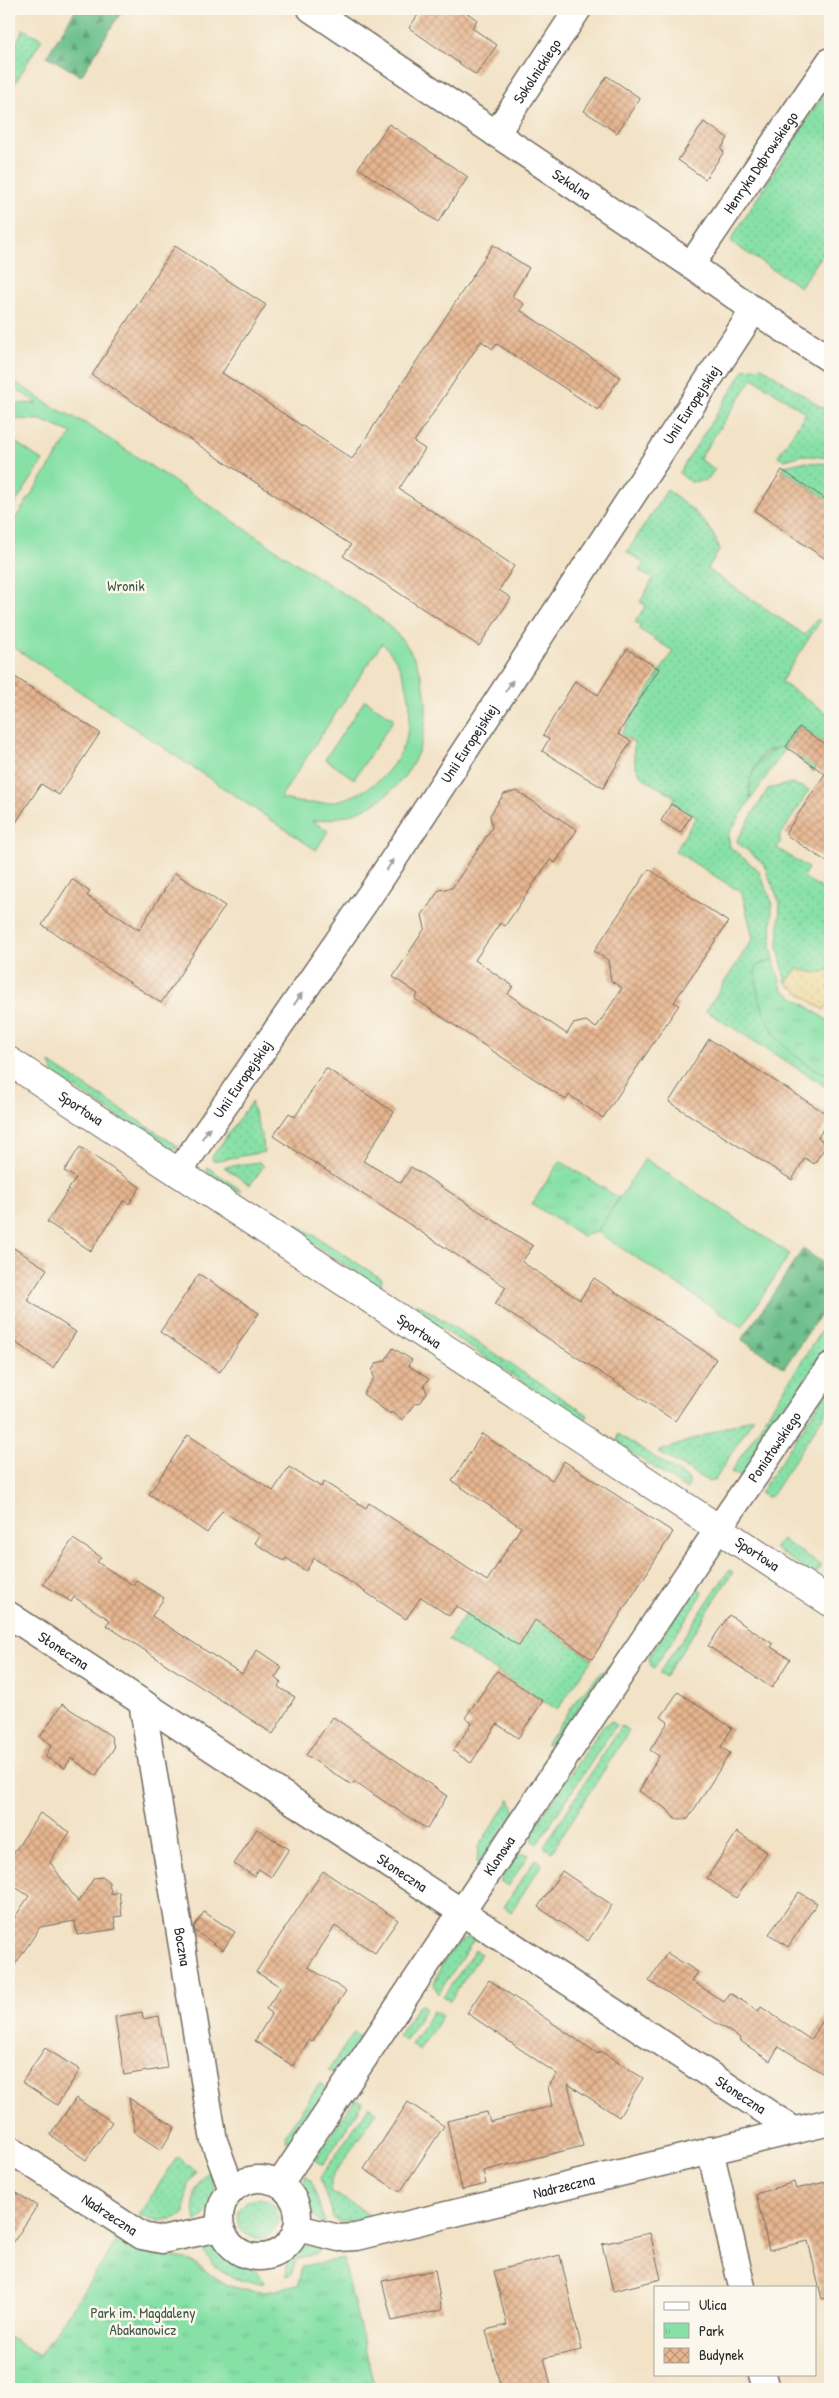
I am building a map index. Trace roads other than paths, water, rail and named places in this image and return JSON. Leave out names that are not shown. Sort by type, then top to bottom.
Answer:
[{"type":"street","name":"Szkolna","points":[[311,9],[754,310],[830,359]]},
{"type":"street","name":"Sokolnickiego","points":[[496,134],[578,9]]},
{"type":"street","name":"Henryka Dąbrowskiego","points":[[691,266],[830,61]]},
{"type":"street","name":"Unii Europejskiej","points":[[178,1173],[376,886],[754,310]]},
{"type":"street","name":"Sportowa","points":[[9,1062],[830,1602]]},
{"type":"street","name":"Poniatowskiego","points":[[719,1528],[830,1366]]},
{"type":"street","name":"Klonowa","points":[[279,2185],[464,1912],[719,1528]]},
{"type":"street","name":"Słoneczna","points":[[9,1615],[794,2130]]},
{"type":"street","name":"Boczna","points":[[142,1702],[214,2141],[232,2190]]},
{"type":"street","name":"Nadrzeczna","points":[[297,2228],[339,2238],[356,2236],[830,2122]]},
{"type":"street","name":"Nadrzeczna","points":[[9,2149],[142,2236],[162,2240],[220,2228]]},
{"type":"street","points":[[710,2150],[742,2286]]},
{"type":"street","points":[[254,2179],[268,2180],[279,2185],[289,2193],[295,2204],[298,2216],[297,2228],[291,2240],[282,2250],[270,2256],[258,2258],[245,2255],[234,2249],[226,2240],[220,2228],[221,2208],[232,2190],[242,2182],[254,2179]]},
{"type":"street","points":[[763,2376],[766,2389]]},
{"type":"park label","name":"Wronik","points":[[126,586]]},
{"type":"park label","name":"Park im. Magdaleny Abakanowicz","points":[[143,2322]]}]
